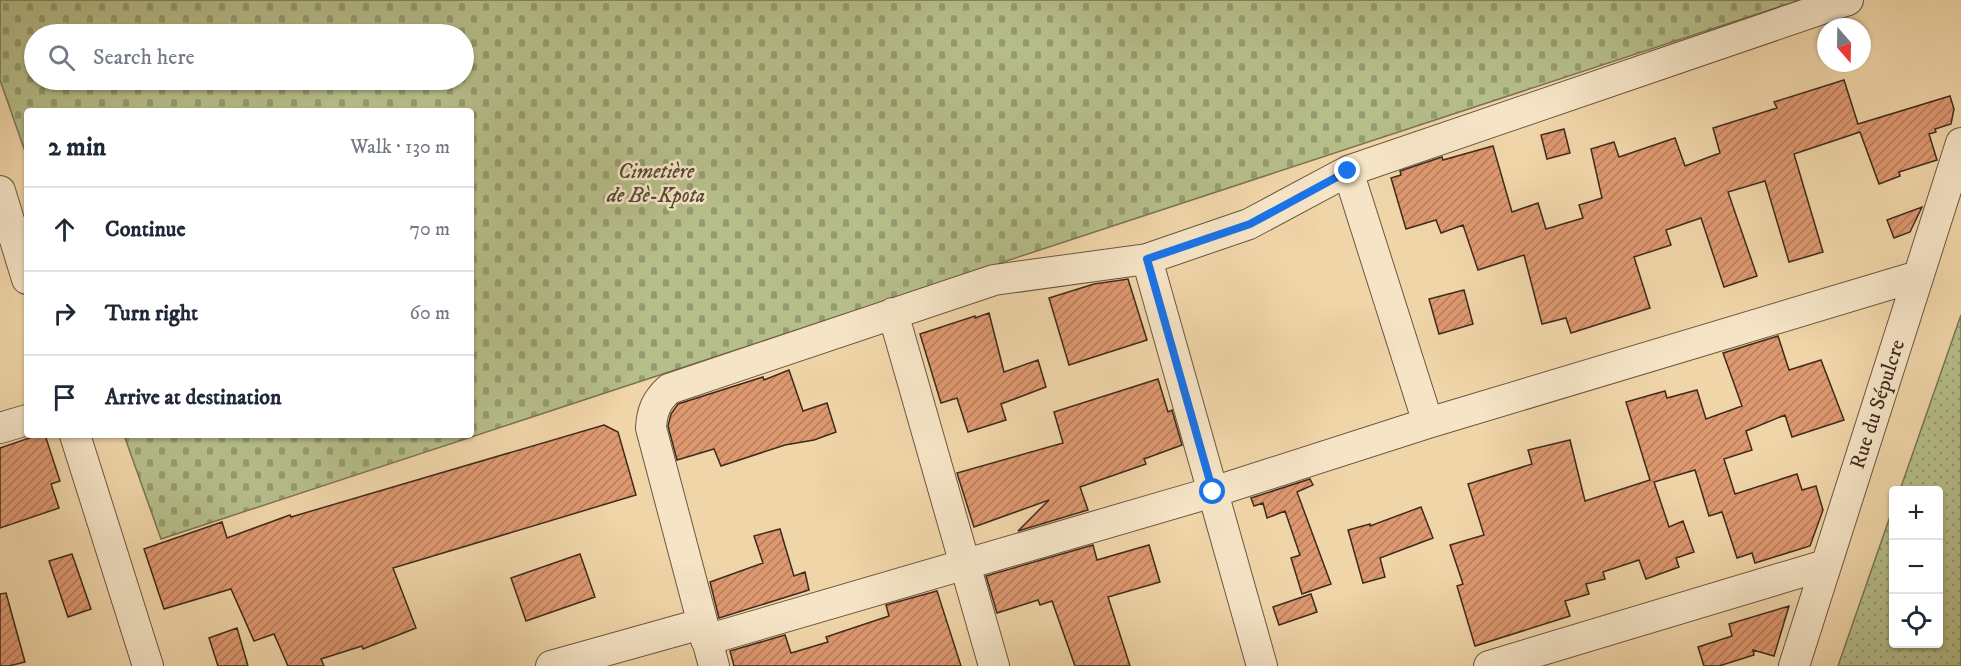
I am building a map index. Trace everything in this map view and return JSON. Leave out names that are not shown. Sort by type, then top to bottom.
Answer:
[{"type":"street","points":[[707,643],[651,428],[652,412],[658,399],[669,389],[994,280],[1147,259],[1250,224],[1348,171],[1848,0]]},
{"type":"street","name":"Rue du Sépulcre","points":[[1794,666],[1961,143]]},
{"type":"street","points":[[1348,171],[1428,423]]},
{"type":"street","points":[[0,191],[24,269]]},
{"type":"street","points":[[1147,259],[1262,666]]},
{"type":"street","points":[[551,666],[707,643],[964,563],[1213,492],[1428,423],[1918,276]]},
{"type":"street","points":[[893,313],[994,666]]},
{"type":"street","points":[[0,428],[24,421]]},
{"type":"street","points":[[76,438],[147,666]]},
{"type":"street","points":[[1489,666],[1825,566]]},
{"type":"green space","name":"Cimetière de Bè-Kpota","points":[[0,0],[1800,0],[474,436],[474,108],[24,108],[24,148],[0,80]]},
{"type":"green space","points":[[1961,315],[1961,666],[1838,666],[1889,519],[1889,648],[1943,648],[1943,486],[1901,486]]},
{"type":"green space","name":"Cimetière de Bè-Kpota","points":[[125,438],[468,438],[161,539]]},
{"type":"building","points":[[1844,80],[1858,124],[1950,96],[1954,109],[1951,124],[1935,129],[1936,132],[1929,134],[1937,160],[1899,172],[1900,176],[1879,184],[1860,132],[1794,154],[1823,252],[1789,262],[1765,181],[1728,192],[1757,276],[1724,287],[1701,218],[1666,230],[1671,245],[1634,257],[1650,308],[1571,333],[1566,318],[1542,324],[1524,255],[1478,270],[1463,225],[1441,233],[1436,220],[1406,229],[1391,178],[1401,175],[1400,171],[1442,157],[1443,160],[1493,146],[1512,212],[1538,203],[1546,229],[1583,218],[1579,205],[1602,198],[1591,149],[1614,142],[1619,157],[1675,138],[1685,166],[1720,153],[1713,128],[1777,108],[1774,102]]},
{"type":"building","points":[[1564,129],[1570,153],[1547,159],[1541,135]]},
{"type":"building","points":[[1922,207],[1910,232],[1894,238],[1887,220]]},
{"type":"building","points":[[1128,279],[1147,340],[1069,365],[1049,298],[1094,284]]},
{"type":"building","points":[[1464,290],[1473,324],[1439,334],[1429,299]]},
{"type":"building","points":[[989,313],[1004,372],[1038,360],[1046,387],[1001,404],[1006,420],[968,432],[957,398],[941,403],[920,334]]},
{"type":"building","points":[[1778,336],[1789,370],[1821,360],[1844,420],[1792,437],[1785,415],[1746,431],[1752,450],[1724,459],[1735,494],[1797,474],[1802,490],[1816,486],[1823,510],[1810,546],[1755,563],[1752,553],[1737,558],[1722,512],[1709,516],[1695,470],[1654,482],[1669,527],[1683,521],[1694,552],[1676,558],[1679,567],[1646,579],[1639,560],[1603,572],[1605,579],[1586,584],[1589,594],[1565,601],[1570,616],[1475,646],[1457,586],[1463,584],[1450,545],[1484,535],[1468,484],[1532,464],[1528,450],[1570,440],[1585,501],[1650,480],[1626,402],[1665,391],[1667,398],[1697,390],[1706,419],[1742,406],[1723,353]]},
{"type":"building","points":[[789,370],[803,411],[827,403],[836,432],[814,440],[785,445],[721,466],[714,449],[677,460],[668,426],[671,414],[678,404],[763,377],[764,380]]},
{"type":"building","points":[[1158,379],[1168,412],[1172,410],[1182,445],[1144,459],[1146,464],[1080,487],[1088,510],[1018,531],[1049,500],[974,527],[957,473],[1063,443],[1054,412]]},
{"type":"building","points":[[604,425],[618,432],[636,495],[393,568],[416,628],[363,649],[362,646],[321,659],[324,666],[288,666],[274,634],[254,641],[231,589],[164,609],[144,549],[222,522],[227,538],[290,515],[291,517]]},
{"type":"building","points":[[29,438],[46,438],[60,481],[51,484],[59,508],[0,528],[0,448]]},
{"type":"building","points":[[1310,479],[1313,485],[1297,492],[1331,584],[1302,594],[1291,558],[1300,555],[1285,511],[1267,518],[1263,503],[1254,506],[1251,498]]},
{"type":"building","points":[[1421,507],[1433,538],[1380,558],[1385,577],[1363,583],[1348,530],[1370,524],[1370,526]]},
{"type":"building","points":[[780,529],[794,576],[805,572],[809,590],[719,618],[710,582],[763,563],[754,536]]},
{"type":"building","points":[[1093,545],[1097,560],[1149,545],[1160,582],[1108,597],[1130,666],[1075,666],[1052,601],[1040,605],[1038,600],[997,613],[986,576]]},
{"type":"building","points":[[72,554],[91,609],[68,617],[49,561]]},
{"type":"building","points":[[580,554],[595,597],[526,621],[511,578]]},
{"type":"building","points":[[937,591],[961,666],[734,666],[730,651],[785,635],[791,653],[828,642],[826,637],[889,616],[886,605]]},
{"type":"building","points":[[6,593],[25,662],[0,666],[0,594]]},
{"type":"building","points":[[1311,594],[1317,612],[1279,625],[1273,607]]},
{"type":"building","points":[[1789,606],[1774,656],[1753,650],[1754,655],[1719,666],[1704,666],[1698,647],[1732,636],[1729,624]]},
{"type":"building","points":[[237,628],[248,666],[218,666],[209,638]]},
{"type":"route","points":[[1213,492],[1147,259],[1250,224],[1348,171]]}]
